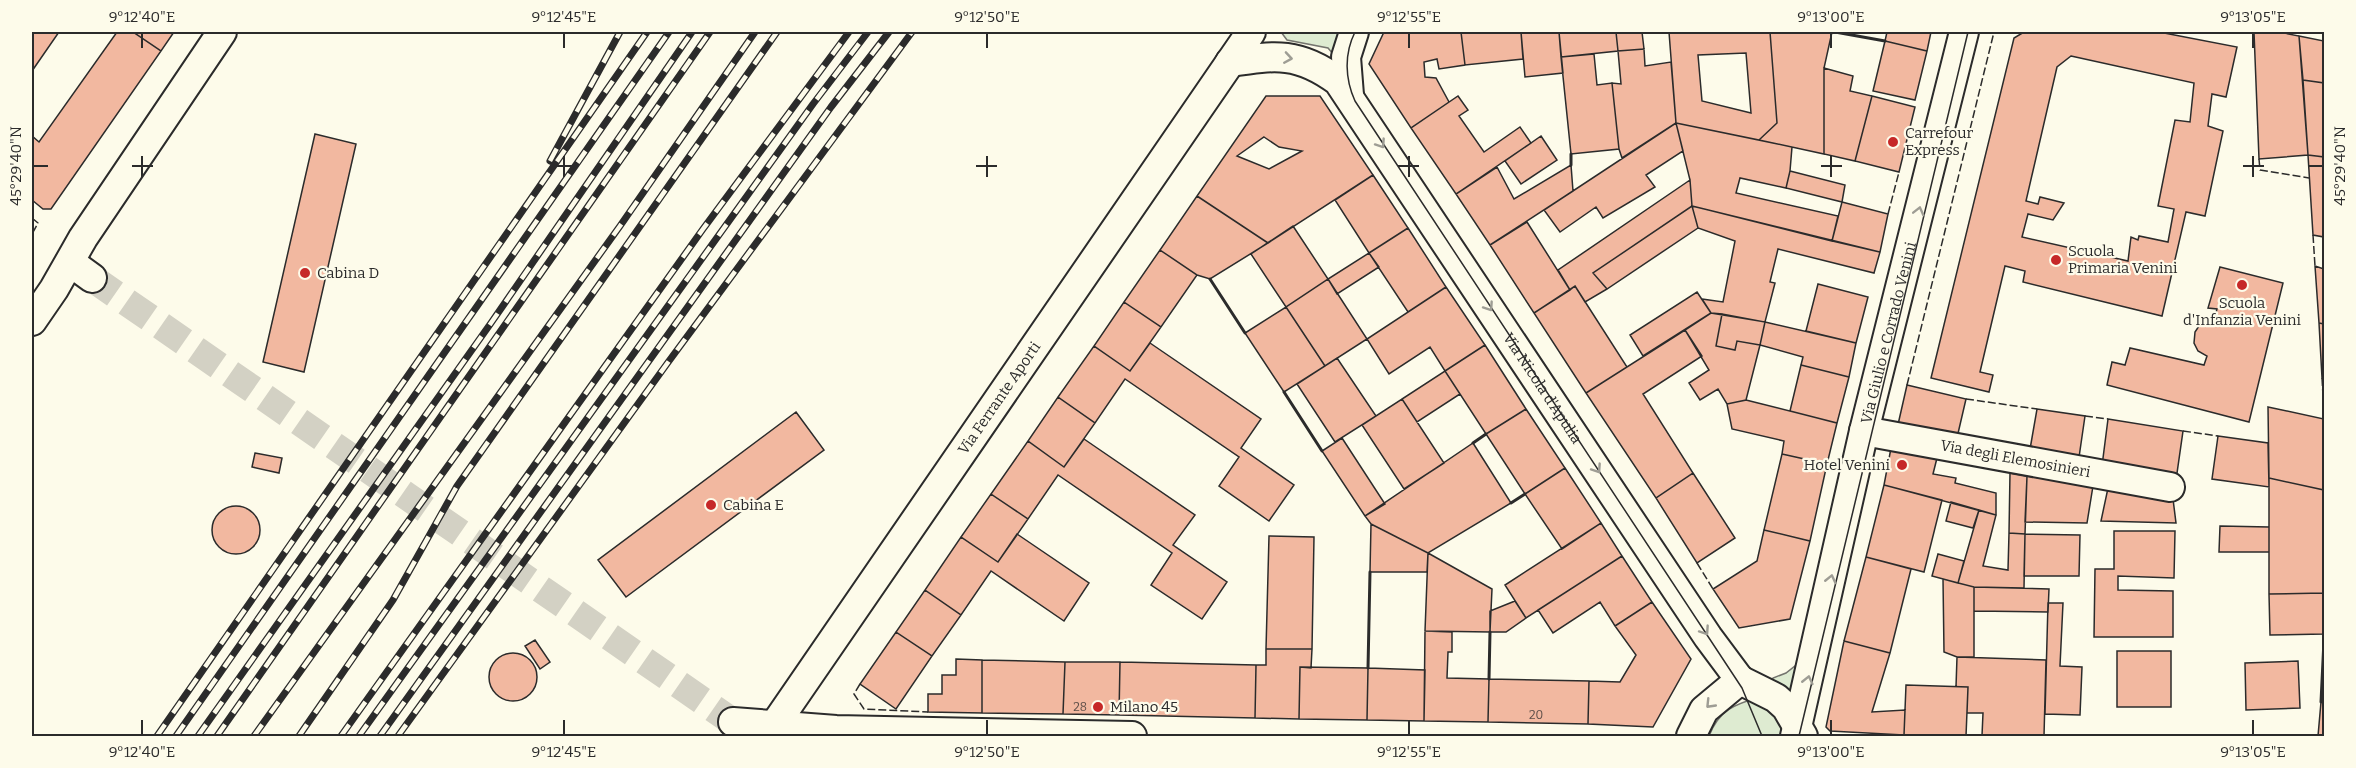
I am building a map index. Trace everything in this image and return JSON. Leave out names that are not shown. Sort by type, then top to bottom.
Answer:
[{"type":"street","points":[[32,321],[81,270],[83,238],[222,32]]},
{"type":"street","name":"Via Ferrante Aporti","points":[[771,731],[1251,32]]},
{"type":"street","points":[[1349,95],[1346,57],[1354,32]]},
{"type":"street","name":"Via Giulio e Corrado Venini","points":[[1799,733],[1818,636],[1864,431],[1964,32]]},
{"type":"street","points":[[1230,62],[1275,56],[1297,59],[1327,72],[1349,95]]},
{"type":"street","name":"Via Nicola d'Apulia","points":[[1349,95],[1708,637],[1740,680]]},
{"type":"street","name":"Via degli Elemosinieri","points":[[1864,431],[2170,487]]},
{"type":"street","points":[[1691,736],[1704,710],[1740,680],[1776,698],[1799,733]]},
{"type":"street","points":[[733,722],[771,731],[837,730],[1132,736]]},
{"type":"green space","points":[[1281,32],[1343,32],[1339,61],[1328,48],[1287,40]]},
{"type":"green space","points":[[1805,658],[1798,697],[1772,681],[1773,678],[1786,673]]},
{"type":"green space","points":[[1760,697],[1772,704],[1789,736],[1709,736],[1718,720],[1729,709]]},
{"type":"building","points":[[32,32],[59,32],[32,71]]},
{"type":"building","points":[[117,32],[133,32],[161,51],[51,209],[43,209],[32,200],[32,136],[39,142]]},
{"type":"building","points":[[133,32],[174,32],[161,51]]},
{"type":"building","points":[[1384,32],[1461,32],[1465,65],[1439,69],[1437,59],[1424,62],[1425,77],[1436,78],[1449,102],[1411,128],[1369,64]]},
{"type":"building","points":[[1461,32],[1521,32],[1523,59],[1465,65]]},
{"type":"building","points":[[1521,32],[1559,32],[1563,73],[1525,77]]},
{"type":"building","points":[[1559,32],[1616,32],[1618,51],[1561,57]]},
{"type":"building","points":[[1616,32],[1642,32],[1644,49],[1618,51]]},
{"type":"building","points":[[1669,32],[1770,32],[1777,123],[1759,140],[1676,123]],"holes":[[[1746,53],[1751,113],[1702,101],[1698,55]]]},
{"type":"building","points":[[1770,32],[1832,32],[1824,68],[1824,154],[1759,140],[1777,123]]},
{"type":"building","points":[[1887,32],[1931,32],[1927,51],[1885,41]]},
{"type":"building","points":[[2024,32],[2159,32],[2237,47],[2226,97],[2212,94],[2208,126],[2223,131],[2205,216],[2186,212],[2162,316],[2023,282],[2025,271],[2005,266],[1980,372],[1993,375],[1989,392],[1931,378],[2014,38]],"holes":[[[2071,56],[2194,83],[2190,122],[2175,120],[2158,206],[2174,209],[2168,242],[2139,236],[2138,240],[2131,237],[2128,261],[2022,237],[2028,214],[2053,220],[2064,203],[2040,197],[2038,204],[2026,201],[2057,67]]]},
{"type":"building","points":[[2254,32],[2279,32],[2299,36],[2308,155],[2259,159]]},
{"type":"building","points":[[2299,36],[2324,41],[2324,83],[2303,80]]},
{"type":"building","points":[[1885,41],[1927,51],[1915,100],[1873,91]]},
{"type":"building","points":[[1644,49],[1645,66],[1671,62],[1676,123],[1622,158],[1612,83],[1621,84],[1618,51]]},
{"type":"building","points":[[1594,54],[1597,85],[1612,83],[1619,149],[1571,154],[1561,57]]},
{"type":"building","points":[[1824,68],[1853,76],[1850,91],[1872,96],[1855,161],[1824,154]]},
{"type":"building","points":[[2303,80],[2324,83],[2324,157],[2308,155]]},
{"type":"building","points":[[1266,96],[1320,96],[1373,175],[1268,243],[1197,196]],"holes":[[[1264,137],[1279,147],[1302,151],[1269,169],[1237,156]]]},
{"type":"building","points":[[1458,96],[1468,110],[1459,116],[1484,152],[1520,127],[1531,143],[1456,194],[1411,128]]},
{"type":"building","points":[[1872,96],[1915,107],[1899,172],[1855,161]]},
{"type":"building","points":[[1676,123],[1683,151],[1646,175],[1655,187],[1603,218],[1596,207],[1560,232],[1544,210]]},
{"type":"building","points":[[1676,123],[1792,147],[1786,188],[1740,178],[1736,193],[1838,216],[1832,241],[1692,206],[1690,180]]},
{"type":"building","name":"Cabina D","points":[[315,134],[356,144],[304,372],[263,362]]},
{"type":"building","points":[[1541,136],[1557,160],[1521,184],[1505,161]]},
{"type":"building","points":[[2308,155],[2324,157],[2324,237],[2313,235]]},
{"type":"building","points":[[1571,165],[1573,191],[1490,245],[1456,194],[1497,167],[1514,199]]},
{"type":"building","points":[[1790,171],[1845,185],[1842,202],[1786,188]]},
{"type":"building","points":[[1373,175],[1408,228],[1369,253],[1335,200]]},
{"type":"building","points":[[1690,180],[1692,206],[1593,273],[1607,289],[1585,302],[1575,286],[1570,290],[1558,270]]},
{"type":"building","points":[[1197,196],[1268,243],[1210,279],[1197,275],[1160,250]]},
{"type":"building","points":[[1842,202],[1888,214],[1880,252],[1832,241]]},
{"type":"building","points":[[1692,206],[1880,252],[1874,273],[1778,249],[1770,282],[1775,283],[1765,322],[1711,313],[1702,299],[1723,302],[1735,241],[1698,228]]},
{"type":"building","points":[[1692,206],[1698,228],[1607,289],[1593,273]]},
{"type":"building","points":[[1527,222],[1570,290],[1534,313],[1490,245]]},
{"type":"building","points":[[1293,226],[1328,279],[1286,307],[1251,254]]},
{"type":"building","points":[[1408,228],[1446,287],[1408,312],[1369,253]]},
{"type":"building","points":[[1160,250],[1197,275],[1161,327],[1124,302]]},
{"type":"building","points":[[1369,253],[1379,267],[1337,294],[1328,279]]},
{"type":"building","points":[[2315,266],[2324,269],[2324,324],[2319,323]]},
{"type":"building","points":[[2220,267],[2283,283],[2249,422],[2107,385],[2112,362],[2125,365],[2130,348],[2204,365],[2207,356],[2198,351],[2194,343],[2195,332],[2201,323],[2214,320],[2217,309],[2208,308]]},
{"type":"building","points":[[1328,279],[1367,339],[1325,366],[1286,307]]},
{"type":"building","points":[[1818,284],[1868,297],[1856,343],[1806,331]]},
{"type":"building","points":[[1575,286],[1627,367],[1586,393],[1534,313]]},
{"type":"building","points":[[1446,287],[1485,345],[1445,371],[1430,347],[1389,374],[1367,339]]},
{"type":"building","points":[[1697,292],[1711,313],[1643,356],[1630,335]]},
{"type":"building","points":[[1124,302],[1161,327],[1130,371],[1094,346]]},
{"type":"building","points":[[1286,307],[1325,366],[1284,392],[1245,333]]},
{"type":"building","points":[[1711,313],[1722,314],[1716,346],[1735,350],[1737,341],[1760,345],[1746,400],[1727,404],[1718,389],[1700,400],[1689,383],[1709,370],[1685,330]]},
{"type":"building","points":[[1722,314],[1765,322],[1760,345],[1737,341],[1735,350],[1716,346]]},
{"type":"building","points":[[1765,322],[1856,343],[1849,377],[1801,365],[1803,357],[1760,345]]},
{"type":"building","points":[[2319,323],[2324,324],[2324,378],[2322,378]]},
{"type":"building","points":[[1685,330],[1702,356],[1643,394],[1693,473],[1656,498],[1586,393]]},
{"type":"building","points":[[1150,343],[1261,419],[1241,448],[1294,485],[1269,521],[1219,486],[1239,457],[1125,379],[1095,423],[1058,397],[1094,346],[1130,371]]},
{"type":"building","points":[[1485,345],[1526,409],[1486,434],[1445,371]]},
{"type":"building","points":[[1337,358],[1376,416],[1335,442],[1297,384]]},
{"type":"building","points":[[1801,365],[1849,377],[1837,423],[1790,411]]},
{"type":"building","points":[[1445,371],[1460,394],[1417,422],[1402,399]]},
{"type":"building","points":[[1907,385],[1966,399],[1956,442],[1897,429]]},
{"type":"building","points":[[1058,397],[1095,423],[1064,467],[1028,441]]},
{"type":"building","points":[[1402,399],[1444,463],[1404,489],[1362,425]]},
{"type":"building","points":[[1746,400],[1837,423],[1827,464],[1782,454],[1784,441],[1732,429],[1727,404]]},
{"type":"building","points":[[2268,407],[2324,419],[2324,490],[2269,478]]},
{"type":"building","points":[[1526,409],[1565,468],[1525,494],[1486,434]]},
{"type":"building","points":[[2037,409],[2085,416],[2078,464],[2029,455]]},
{"type":"building","name":"Cabina E","points":[[796,412],[824,450],[626,597],[598,560]]},
{"type":"building","points":[[2108,419],[2183,431],[2176,480],[2102,466]]},
{"type":"building","points":[[2218,436],[2268,443],[2269,487],[2212,479]]},
{"type":"building","points":[[1342,438],[1385,504],[1365,516],[1322,451]]},
{"type":"building","points":[[1084,439],[1195,515],[1173,545],[1227,582],[1202,619],[1151,585],[1172,553],[1058,475],[1028,519],[991,494],[1028,441],[1064,467]]},
{"type":"building","points":[[1473,443],[1511,503],[1428,553],[1371,524],[1365,516]]},
{"type":"building","points":[[1891,448],[1937,458],[1933,474],[1956,478],[1955,483],[1996,493],[1996,515],[1884,485]]},
{"type":"building","points":[[255,453],[282,458],[279,473],[252,467]]},
{"type":"building","points":[[1782,454],[1827,464],[1810,541],[1764,530]]},
{"type":"building","points":[[1565,468],[1601,523],[1562,549],[1525,494]]},
{"type":"building","points":[[1693,473],[1735,538],[1697,563],[1656,498]]},
{"type":"building","points":[[2010,473],[2027,476],[2025,534],[2009,533]]},
{"type":"building","points":[[2027,476],[2093,486],[2087,523],[2025,522]]},
{"type":"building","points":[[2269,478],[2324,490],[2324,593],[2269,594]]},
{"type":"building","points":[[1884,485],[1942,500],[1924,572],[1866,557]]},
{"type":"building","points":[[2108,488],[2173,499],[2176,523],[2101,521]]},
{"type":"building","points":[[991,494],[1028,519],[998,562],[961,537]]},
{"type":"building","points":[[1951,502],[1979,510],[1973,528],[1946,521]]},
{"type":"building","points":[[236,506],[253,513],[260,530],[253,547],[236,554],[219,547],[212,530],[219,513]]},
{"type":"building","points":[[1979,510],[1996,515],[1983,566],[2008,570],[2009,533],[2025,534],[2024,588],[1974,587],[1958,583]]},
{"type":"building","points":[[1601,523],[1622,556],[1526,618],[1505,585]]},
{"type":"building","points":[[1371,524],[1428,553],[1427,572],[1370,572]]},
{"type":"building","points":[[2220,526],[2269,527],[2269,552],[2219,552]]},
{"type":"building","points":[[1764,530],[1810,541],[1790,619],[1739,628],[1713,589],[1757,561]]},
{"type":"building","points":[[2114,531],[2175,531],[2174,578],[2118,576],[2118,590],[2173,591],[2173,637],[2094,637],[2095,569],[2114,569]]},
{"type":"building","points":[[1017,534],[1089,583],[1064,621],[991,571],[961,615],[925,590],[961,537],[998,562]]},
{"type":"building","points":[[2025,534],[2080,535],[2079,576],[2024,576]]},
{"type":"building","points":[[1269,536],[1314,537],[1312,649],[1266,649]]},
{"type":"building","points":[[1428,553],[1492,589],[1490,632],[1425,631]]},
{"type":"building","points":[[1938,554],[1964,561],[1958,583],[1932,576]]},
{"type":"building","points":[[1622,556],[1652,602],[1615,626],[1600,602],[1553,633],[1538,610]]},
{"type":"building","points":[[1866,557],[1911,569],[1890,653],[1844,641]]},
{"type":"building","points":[[1943,579],[1974,587],[1974,657],[1957,657],[1944,652]]},
{"type":"building","points":[[1974,587],[2049,589],[2048,612],[1974,611]]},
{"type":"building","points":[[925,590],[961,615],[932,656],[896,632]]},
{"type":"building","points":[[2324,593],[2324,634],[2270,635],[2269,594]]},
{"type":"building","points":[[1515,601],[1526,618],[1506,632],[1490,632],[1490,611]]},
{"type":"building","points":[[1652,602],[1691,659],[1653,727],[1588,724],[1589,681],[1620,682],[1636,655],[1615,626]]},
{"type":"building","points":[[2048,603],[2063,603],[2060,666],[2082,667],[2080,715],[2045,714]]},
{"type":"building","points":[[1425,631],[1452,632],[1452,652],[1448,652],[1447,678],[1489,679],[1488,722],[1424,721]]},
{"type":"building","points":[[896,632],[932,656],[896,709],[860,684]]},
{"type":"building","points":[[535,640],[550,662],[540,669],[525,646]]},
{"type":"building","points":[[1844,641],[1890,653],[1872,712],[1905,710],[1904,735],[1830,731],[1826,727]]},
{"type":"building","points":[[1266,649],[1312,649],[1311,668],[1300,667],[1299,719],[1255,718],[1256,665],[1266,665]]},
{"type":"building","points":[[2117,651],[2171,651],[2171,707],[2117,707]]},
{"type":"building","points":[[513,653],[530,660],[537,677],[530,694],[513,701],[496,694],[489,677],[496,660]]},
{"type":"building","points":[[1957,657],[2046,660],[2044,736],[1982,736],[1983,713],[1967,713],[1968,687],[1956,687]]},
{"type":"building","points":[[956,659],[982,660],[982,713],[928,712],[928,694],[942,694],[942,675],[956,675]]},
{"type":"building","points":[[982,660],[1065,662],[1063,714],[982,713]]},
{"type":"building","points":[[2298,661],[2300,708],[2246,710],[2245,663]]},
{"type":"building","points":[[1065,662],[1120,662],[1119,715],[1063,714]]},
{"type":"building","points":[[1120,662],[1256,665],[1255,718],[1119,715]]},
{"type":"building","points":[[1300,667],[1368,668],[1367,720],[1299,719]]},
{"type":"building","points":[[1368,668],[1425,670],[1424,721],[1367,720]]},
{"type":"building","points":[[1489,679],[1589,681],[1588,724],[1488,722]]},
{"type":"building","points":[[1906,685],[1968,687],[1966,736],[1904,735]]},
{"type":"building","points":[[2321,702],[2324,702],[2324,736],[2318,736]]},
{"type":"tunnel","points":[[92,278],[733,722]]},
{"type":"tram line","points":[[1355,32],[1351,40],[1347,66],[1349,84],[1355,101],[1742,688],[1762,736]]},
{"type":"tram line","points":[[1799,736],[1968,32]]},
{"type":"railway","points":[[550,161],[620,32]]},
{"type":"railway","points":[[157,736],[647,32]]},
{"type":"railway","points":[[176,736],[669,32]]},
{"type":"railway","points":[[198,736],[491,323],[692,32]]},
{"type":"railway","points":[[217,736],[710,32]]},
{"type":"railway","points":[[254,736],[620,226],[755,32]]},
{"type":"railway","points":[[299,736],[393,600],[457,486],[777,32]]},
{"type":"railway","points":[[341,736],[703,229],[849,32]]},
{"type":"railway","points":[[359,736],[813,104],[868,32]]},
{"type":"railway","points":[[380,736],[831,107],[889,32]]},
{"type":"railway","points":[[398,736],[669,361],[912,32]]},
{"type":"fence","points":[[1907,385],[1994,32]]},
{"type":"fence","points":[[2259,159],[2260,170],[2309,178]]},
{"type":"fence","points":[[1888,214],[1899,172]]},
{"type":"fence","points":[[32,218],[38,223],[32,234]]},
{"type":"fence","points":[[2313,235],[2315,266]]},
{"type":"fence","points":[[2322,378],[2324,413]]},
{"type":"fence","points":[[1966,399],[2037,409]]},
{"type":"fence","points":[[2085,416],[2108,419]]},
{"type":"fence","points":[[2183,431],[2218,436]]},
{"type":"fence","points":[[1697,563],[1713,589]]},
{"type":"fence","points":[[860,684],[854,694],[864,709],[928,712]]},
{"type":"wall","points":[[1835,32],[1885,41]]},
{"type":"wall","points":[[1571,154],[1571,165]]},
{"type":"wall","points":[[1210,279],[1245,333]]},
{"type":"wall","points":[[1284,392],[1322,451]]},
{"type":"wall","points":[[1473,443],[1486,434]]},
{"type":"wall","points":[[1511,503],[1525,494]]},
{"type":"wall","points":[[1368,668],[1370,572]]},
{"type":"wall","points":[[1489,679],[1490,632]]},
{"type":"wall","points":[[2321,702],[2324,640]]},
{"type":"place","name":"Carrefour Express","points":[[1893,142]]},
{"type":"place","name":"Scuola Primaria Venini","points":[[2056,260]]},
{"type":"place","name":"Cabina D","points":[[305,273]]},
{"type":"place","name":"Scuola d'Infanzia Venini","points":[[2242,285]]},
{"type":"place","name":"Hotel Venini","points":[[1902,465]]},
{"type":"place","name":"Cabina E","points":[[711,505]]},
{"type":"place","name":"Milano 45","points":[[1098,707]]}]
